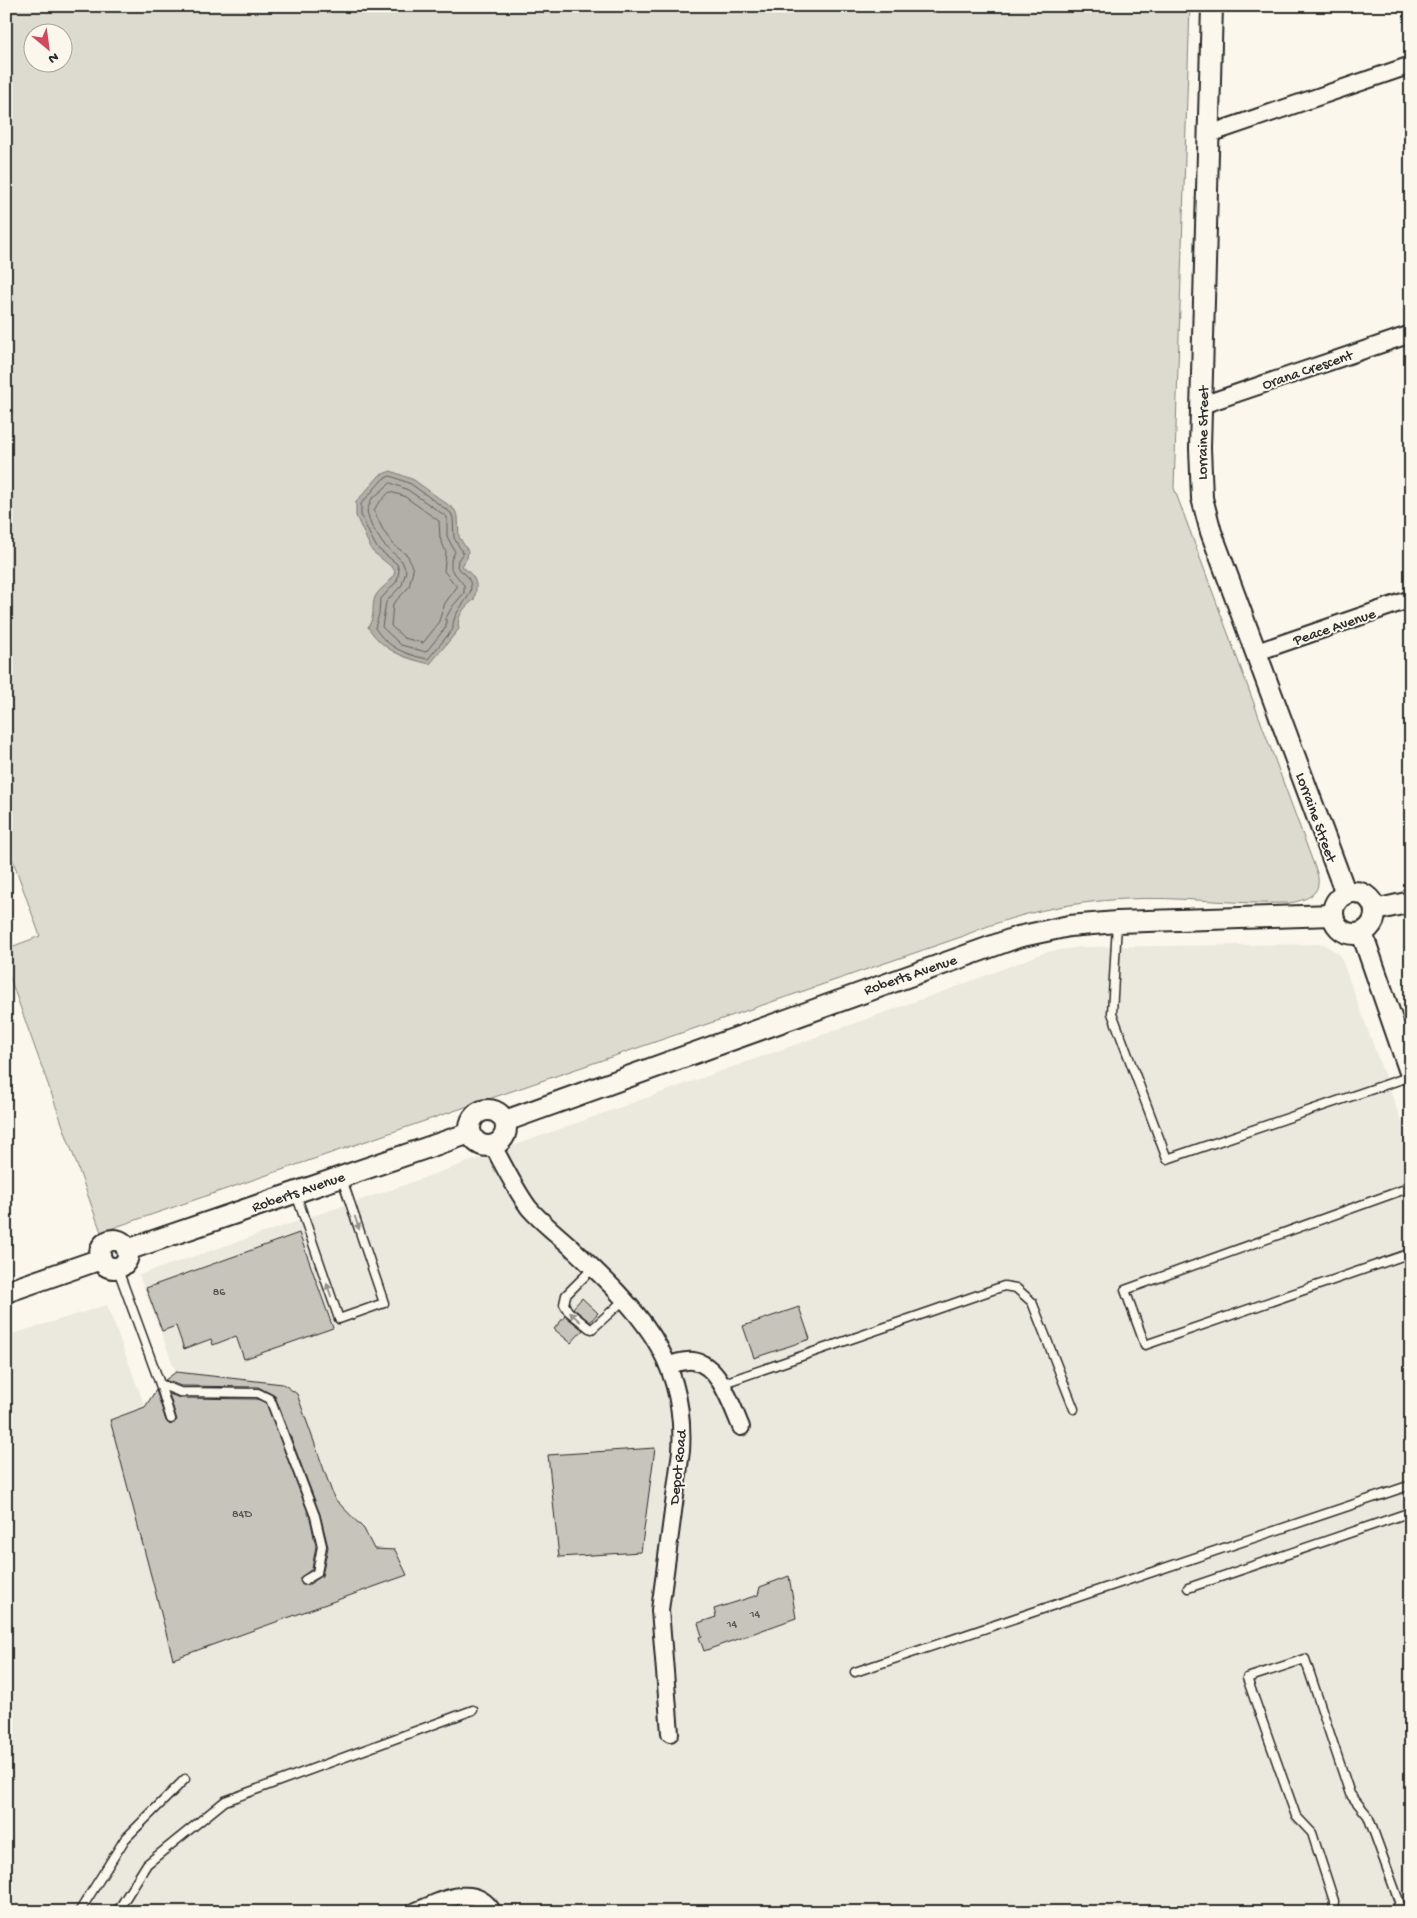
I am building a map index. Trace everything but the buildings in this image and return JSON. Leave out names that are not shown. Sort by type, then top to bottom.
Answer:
[{"type":"street","name":"Lorraine Street","points":[[1212,6],[1199,476],[1202,498],[1217,549],[1258,652],[1323,836],[1346,894]]},
{"type":"street","points":[[1209,134],[1411,65]]},
{"type":"street","name":"Orana Crescent","points":[[1202,405],[1411,334]]},
{"type":"street","name":"Peace Avenue","points":[[1258,652],[1411,599]]},
{"type":"street","points":[[1359,893],[1364,895],[1369,899],[1374,910],[1373,921],[1362,933],[1349,934],[1343,931],[1338,927],[1333,915],[1336,902],[1346,894],[1359,893]]},
{"type":"street","points":[[1374,910],[1411,902]]},
{"type":"street","name":"Roberts Avenue","points":[[505,1121],[1018,937],[1069,926],[1117,922],[1333,915]]},
{"type":"street","points":[[1362,933],[1411,1075]]},
{"type":"street","points":[[485,1110],[497,1112],[505,1121],[506,1133],[493,1146],[476,1142],[470,1133],[471,1121],[479,1112],[485,1110]]},
{"type":"street","name":"Roberts Avenue","points":[[109,1263],[102,1248],[107,1242],[119,1241],[127,1250],[470,1133]]},
{"type":"street","name":"Depot Road","points":[[493,1146],[529,1207],[625,1299],[643,1321],[670,1365],[677,1388],[683,1431],[660,1610],[670,1732]]},
{"type":"street","points":[[6,1292],[109,1263]]},
{"type":"street","points":[[670,1365],[687,1361],[702,1364],[721,1384],[740,1426]]},
{"type":"street","points":[[414,1912],[463,1895],[478,1897],[494,1912]]},
{"type":"lane","points":[[1117,922],[1112,1013],[1167,1159],[1411,1075]]},
{"type":"lane","points":[[295,1192],[339,1319],[384,1303],[341,1177]]},
{"type":"lane","points":[[1411,1187],[1125,1290],[1145,1345],[1411,1253]]},
{"type":"lane","points":[[109,1263],[160,1384],[171,1419]]},
{"type":"lane","points":[[593,1268],[566,1295],[564,1304],[568,1311],[592,1329],[625,1299]]},
{"type":"lane","points":[[721,1384],[1004,1286],[1016,1288],[1032,1302],[1074,1409]]},
{"type":"lane","points":[[160,1384],[180,1392],[258,1393],[270,1399],[315,1516],[322,1546],[317,1573],[305,1580]]},
{"type":"lane","points":[[855,1672],[1411,1485]]},
{"type":"lane","points":[[1188,1588],[1411,1512]]},
{"type":"lane","points":[[1332,1912],[1334,1901],[1312,1833],[1296,1816],[1247,1678],[1305,1659],[1350,1794],[1368,1816],[1400,1904],[1392,1912]]},
{"type":"lane","points":[[117,1912],[147,1864],[225,1801],[474,1710]]},
{"type":"lane","points":[[79,1912],[125,1839],[185,1779]]},
{"type":"shaded area","points":[[6,6],[1190,6],[1174,488],[1317,873],[1318,886],[1312,895],[1289,903],[1126,899],[1062,906],[1021,916],[101,1232],[6,967],[6,949],[40,936],[6,841]]},
{"type":"shaded area","points":[[1324,944],[1340,955],[1411,1147],[1411,1912],[6,1912],[6,1336],[107,1305],[145,1407],[110,1420],[173,1659],[407,1575],[395,1550],[374,1549],[364,1529],[334,1498],[297,1394],[283,1384],[176,1372],[139,1275],[393,1189],[961,985],[1046,952],[1081,947]]},
{"type":"water","points":[[391,471],[414,480],[454,509],[458,516],[459,537],[468,551],[467,558],[462,566],[470,573],[476,584],[474,600],[462,613],[458,625],[459,629],[430,664],[411,659],[387,648],[368,627],[373,615],[375,597],[391,580],[395,572],[393,568],[372,551],[356,516],[356,502],[380,475]]}]
